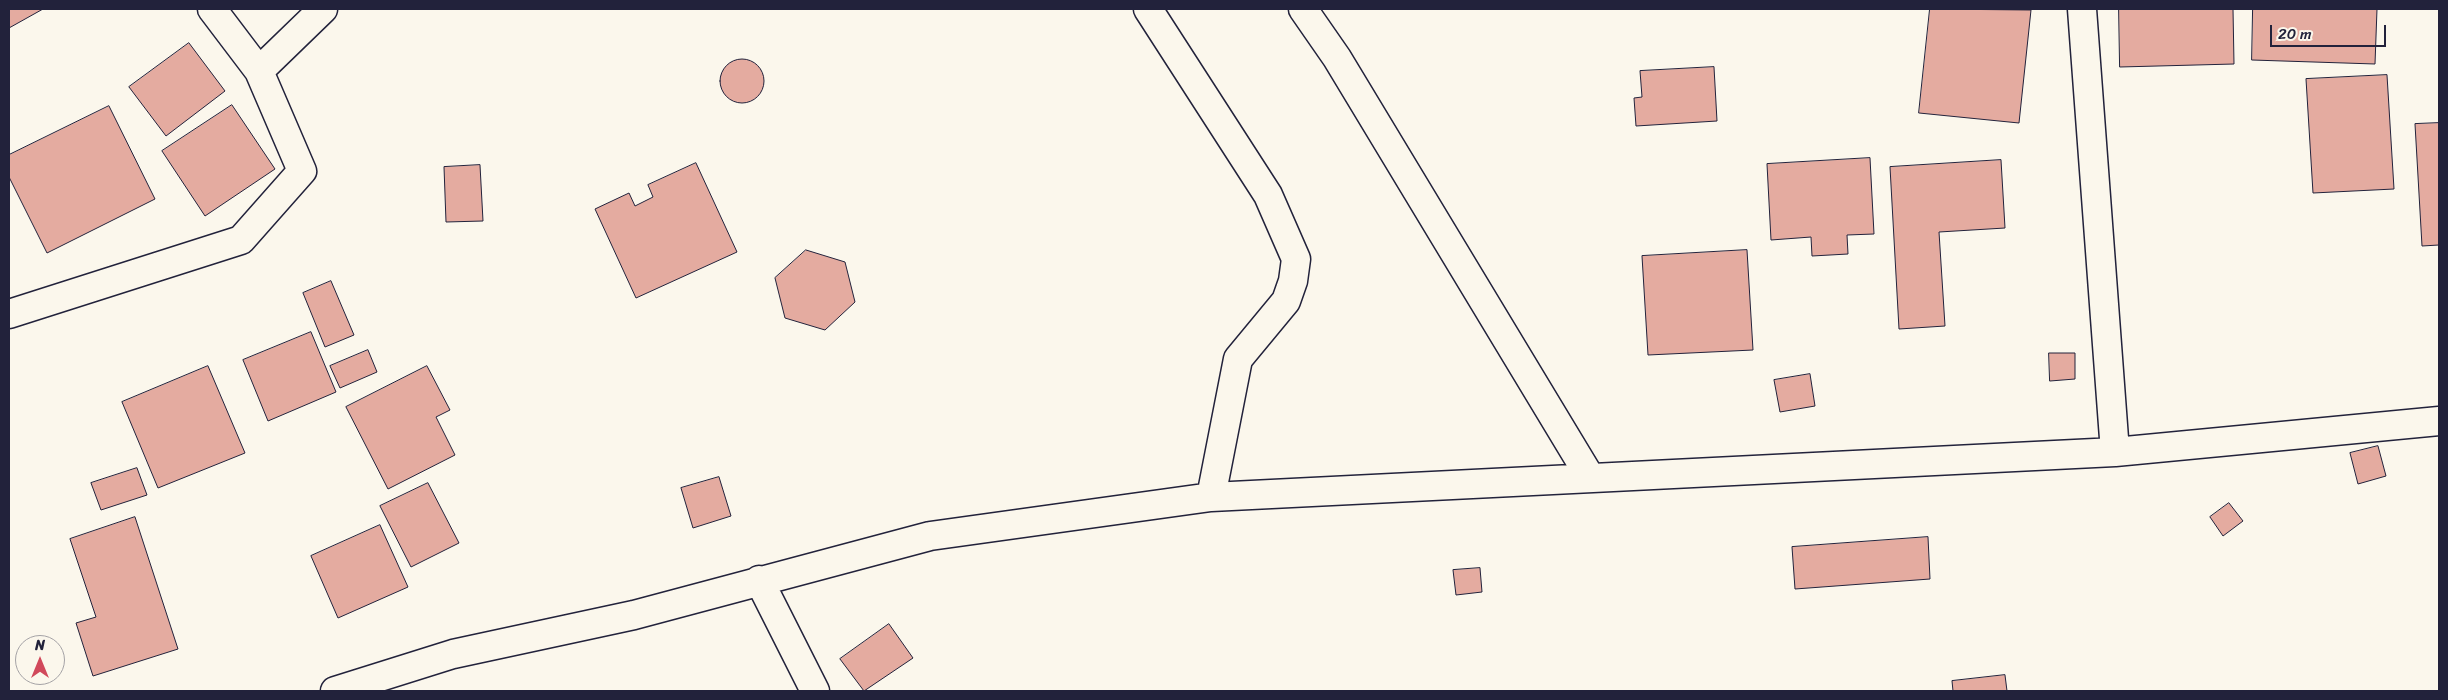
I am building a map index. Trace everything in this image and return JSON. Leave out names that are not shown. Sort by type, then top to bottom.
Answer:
[{"type":"street","points":[[9,314],[241,240],[302,171],[259,71],[212,9]]},
{"type":"street","points":[[259,71],[323,9]]},
{"type":"street","points":[[1148,9],[1268,195],[1296,259],[1293,280],[1286,300],[1238,359],[1211,498]]},
{"type":"street","points":[[1303,9],[1337,58],[1590,477]]},
{"type":"street","points":[[2082,9],[2115,452]]},
{"type":"street","points":[[336,691],[453,654],[634,615],[759,580],[930,536],[1211,498],[1590,477],[2115,452],[2439,421]]},
{"type":"street","points":[[759,580],[815,691]]},
{"type":"building","points":[[9,9],[43,9],[9,28]]},
{"type":"building","points":[[1930,9],[2031,10],[2019,123],[1919,113]]},
{"type":"building","points":[[2119,9],[2233,9],[2234,64],[2120,67]]},
{"type":"building","points":[[2253,9],[2377,9],[2375,64],[2252,60]]},
{"type":"building","points":[[189,43],[225,91],[166,136],[129,87]]},
{"type":"building","points":[[738,59],[746,59],[758,65],[764,81],[758,97],[746,103],[738,103],[726,97],[720,85],[720,77],[726,65]]},
{"type":"building","points":[[1714,67],[1717,121],[1636,126],[1634,98],[1642,97],[1640,71]]},
{"type":"building","points":[[2387,75],[2394,189],[2313,193],[2306,79]]},
{"type":"building","points":[[232,105],[275,169],[205,216],[162,151]]},
{"type":"building","points":[[109,106],[155,199],[47,253],[9,177],[9,155]]},
{"type":"building","points":[[2439,123],[2439,245],[2422,246],[2415,124]]},
{"type":"building","points":[[1870,158],[1874,234],[1847,235],[1848,254],[1812,256],[1811,237],[1771,240],[1767,164]]},
{"type":"building","points":[[2001,160],[2005,228],[1939,232],[1945,326],[1899,329],[1890,167]]},
{"type":"building","points":[[696,163],[737,252],[636,298],[595,209],[629,193],[635,206],[653,197],[648,185]]},
{"type":"building","points":[[480,165],[483,221],[446,222],[444,167]]},
{"type":"building","points":[[806,250],[845,262],[855,302],[825,330],[785,318],[775,278]]},
{"type":"building","points":[[1747,250],[1753,350],[1648,355],[1642,256]]},
{"type":"building","points":[[331,281],[354,335],[325,347],[303,293]]},
{"type":"building","points":[[311,332],[336,392],[268,421],[243,360]]},
{"type":"building","points":[[368,350],[377,372],[340,388],[330,366]]},
{"type":"building","points":[[2049,353],[2075,353],[2075,379],[2050,381]]},
{"type":"building","points":[[208,366],[245,453],[158,488],[122,402]]},
{"type":"building","points":[[427,366],[450,410],[436,417],[455,455],[388,489],[346,407]]},
{"type":"building","points":[[1810,374],[1815,406],[1780,412],[1774,380]]},
{"type":"building","points":[[2378,446],[2386,476],[2358,484],[2350,453]]},
{"type":"building","points":[[137,468],[147,495],[101,510],[91,483]]},
{"type":"building","points":[[719,477],[731,516],[693,528],[681,488]]},
{"type":"building","points":[[428,483],[459,543],[411,567],[380,506]]},
{"type":"building","points":[[2229,503],[2243,521],[2223,536],[2210,517]]},
{"type":"building","points":[[135,517],[178,649],[93,676],[76,623],[96,617],[70,539]]},
{"type":"building","points":[[380,525],[408,587],[338,618],[311,556]]},
{"type":"building","points":[[1928,537],[1930,579],[1795,589],[1792,547]]},
{"type":"building","points":[[1480,568],[1482,592],[1456,595],[1453,570]]},
{"type":"building","points":[[889,624],[913,658],[864,691],[840,659]]},
{"type":"building","points":[[2005,675],[2007,691],[1953,691],[1952,681]]}]
